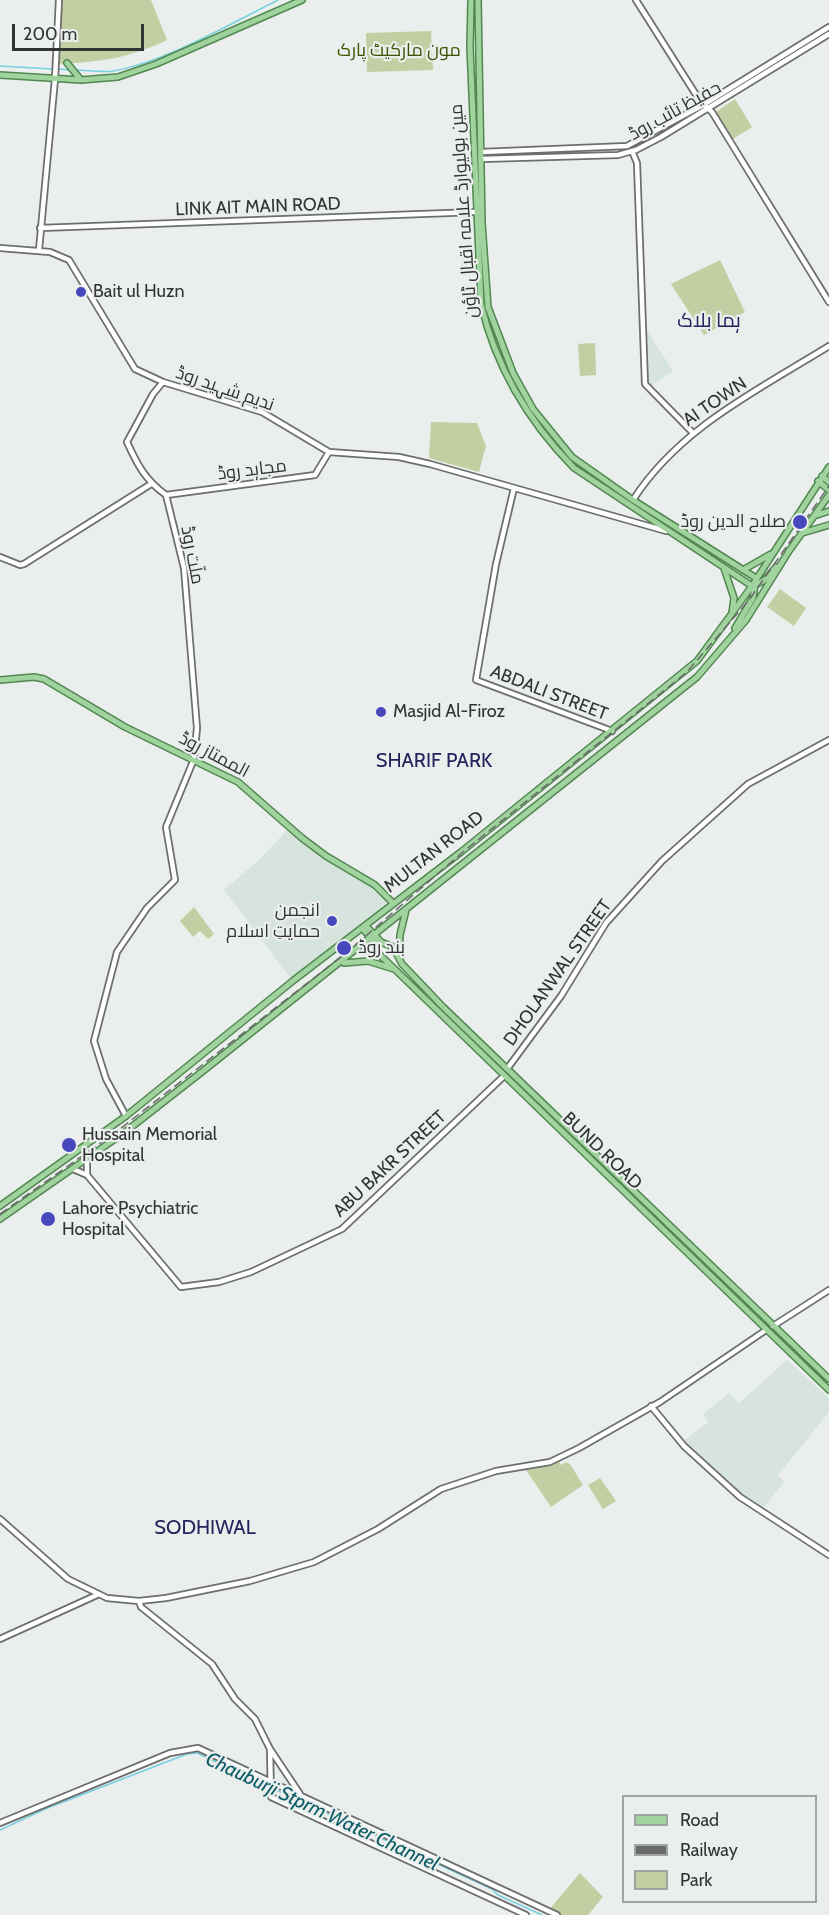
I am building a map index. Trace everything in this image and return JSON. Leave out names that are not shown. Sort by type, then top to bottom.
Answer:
[{"type":"main road","points":[[0,75],[104,80],[156,64],[302,0]]},
{"type":"main road","name":"مین بولیوارڈ علامہ اقبال ٹاؤن","points":[[471,0],[470,47],[481,304],[488,332],[512,387],[551,444],[574,468],[724,568],[755,583]]},
{"type":"main road","name":"مین بولیوارڈ علامہ اقبال ٹاؤن","points":[[478,0],[482,232],[488,307],[513,373],[533,409],[573,457],[633,500],[743,570],[755,583]]},
{"type":"main road","points":[[67,64],[81,80]]},
{"type":"main road","name":"MULTAN ROAD","points":[[0,1206],[126,1116],[697,661],[755,583],[829,467]]},
{"type":"main road","points":[[822,476],[829,482]]},
{"type":"main road","points":[[818,481],[829,490]]},
{"type":"main road","name":"MULTAN ROAD","points":[[0,1219],[87,1159],[341,963],[692,682],[746,620],[789,551],[829,495]]},
{"type":"main road","points":[[814,516],[829,511]]},
{"type":"main road","points":[[802,533],[829,525]]},
{"type":"main road","points":[[728,640],[753,598],[755,583],[765,580],[789,551]]},
{"type":"main road","points":[[743,570],[774,552]]},
{"type":"main road","points":[[724,568],[734,598],[732,615]]},
{"type":"main road","name":"الممتاز روڈ","points":[[0,680],[34,676],[44,679],[125,727],[238,782],[302,838],[332,860],[375,885],[393,903]]},
{"type":"main road","points":[[399,960],[400,935],[407,909]]},
{"type":"main road","name":"BUND ROAD","points":[[364,928],[377,945],[378,953],[829,1390]]},
{"type":"main road","name":"BUND ROAD","points":[[373,938],[390,944],[399,960],[507,1069],[829,1379]]},
{"type":"main road","points":[[341,963],[369,961],[395,969]]},
{"type":"main road","points":[[489,1061],[494,1056]]},
{"type":"street","points":[[39,250],[56,66],[59,0]]},
{"type":"street","points":[[636,0],[703,105],[709,109],[829,302]]},
{"type":"street","name":"حفیظ تائب روڈ","points":[[481,152],[627,146],[703,105],[829,27]]},
{"type":"street","name":"حفیظ تائب روڈ","points":[[481,159],[618,155],[632,151],[709,109],[829,34]]},
{"type":"street","points":[[558,150],[558,157]]},
{"type":"street","points":[[632,151],[637,163],[645,384],[692,432]]},
{"type":"street","name":"LINK AIT MAIN ROAD","points":[[40,228],[476,212]]},
{"type":"street","name":"ندیم شہید روڈ","points":[[0,248],[39,250],[69,260],[135,369],[164,382],[262,412],[328,452],[399,457],[666,531]]},
{"type":"street","name":"AI TOWN","points":[[633,500],[656,468],[692,432],[829,346]]},
{"type":"street","points":[[164,382],[153,394],[127,442],[141,472],[151,484],[166,495]]},
{"type":"street","name":"مجاہد روڈ","points":[[166,495],[315,475],[328,452]]},
{"type":"street","points":[[0,557],[22,565],[151,484]]},
{"type":"street","name":"ABDALI STREET","points":[[514,488],[496,564],[476,680],[612,731]]},
{"type":"street","name":"ملّت روڈ","points":[[126,1116],[106,1079],[94,1041],[117,952],[147,908],[175,880],[165,827],[194,759],[198,728],[184,568],[166,495]]},
{"type":"street","name":"DHOLANWAL STREET","points":[[507,1069],[561,996],[606,923],[662,861],[747,784],[829,740]]},
{"type":"street","name":"ABU BAKR STREET","points":[[87,1175],[181,1287],[219,1282],[251,1272],[342,1229],[504,1076]]},
{"type":"street","points":[[73,1169],[87,1175],[87,1159]]},
{"type":"street","points":[[773,1326],[829,1290]]},
{"type":"street","points":[[0,1519],[68,1580],[97,1595],[139,1601],[220,1587],[314,1562],[378,1529],[441,1490],[496,1471],[550,1462],[651,1406],[766,1330]]},
{"type":"street","points":[[651,1406],[684,1446],[740,1497],[829,1555]]},
{"type":"street","points":[[0,1639],[97,1595]]},
{"type":"street","points":[[139,1601],[141,1607],[212,1664],[235,1699],[255,1719],[270,1749],[302,1796]]},
{"type":"street","points":[[0,1823],[92,1783],[188,1749],[205,1751],[557,1915]]},
{"type":"street","points":[[270,1749],[271,1797],[526,1915]]},
{"type":"shaded area","points":[[647,331],[673,371],[652,386],[649,381]]},
{"type":"shaded area","points":[[290,827],[326,856],[366,880],[393,903],[294,983],[224,890],[260,859]]},
{"type":"shaded area","points":[[787,1360],[829,1398],[829,1412],[778,1475],[784,1482],[762,1509],[738,1495],[681,1443],[708,1422],[703,1414],[729,1393],[739,1403]]},
{"type":"green space","points":[[59,0],[151,0],[167,40],[113,58],[56,64]]},
{"type":"green space","name":"مون مارکیٹ پارک","points":[[431,31],[433,70],[367,72],[366,33]]},
{"type":"green space","points":[[735,99],[752,127],[733,139],[716,112]]},
{"type":"green space","points":[[720,260],[745,312],[704,335],[671,284]]},
{"type":"green space","points":[[595,343],[596,375],[580,376],[578,344]]},
{"type":"green space","points":[[431,422],[477,423],[486,446],[479,472],[429,458]]},
{"type":"green space","points":[[780,589],[806,608],[794,626],[767,607]]},
{"type":"green space","points":[[194,907],[214,934],[208,939],[200,931],[193,937],[180,921]]},
{"type":"green space","points":[[550,1462],[552,1465],[559,1462],[561,1465],[566,1462],[570,1464],[583,1485],[551,1507],[524,1467]]},
{"type":"green space","points":[[600,1478],[616,1501],[603,1509],[588,1485]]},
{"type":"green space","points":[[580,1873],[603,1897],[588,1915],[557,1915],[548,1911]]},
{"type":"waterway","points":[[76,70],[113,71],[154,59],[197,41],[278,0]]},
{"type":"waterway","points":[[0,66],[53,69]]},
{"type":"waterway","points":[[58,69],[71,70]]},
{"type":"waterway","name":"Chauburji Stprm Water Channel","points":[[0,1830],[45,1809],[187,1754],[197,1753],[268,1786]]},
{"type":"waterway","name":"Chauburji Stprm Water Channel","points":[[272,1788],[492,1889],[498,1895],[542,1915]]},
{"type":"railway","points":[[0,1214],[116,1132],[346,953],[463,852],[686,673],[749,600],[829,486]]},
{"type":"place","name":"Bait ul Huzn","points":[[81,292]]},
{"type":"place","name":"صلاح الدین روڈ","points":[[800,522]]},
{"type":"place","name":"Masjid Al-Firoz","points":[[381,712]]},
{"type":"place","name":"انجمن حمایتِ اسلام","points":[[332,921]]},
{"type":"place","name":"بند روڈ","points":[[344,948]]},
{"type":"place","name":"Hussain Memorial Hospital","points":[[69,1145]]},
{"type":"place","name":"Lahore Psychiatric Hospital","points":[[48,1219]]},
{"type":"district","name":"ہما بلاک","points":[[709,321]]},
{"type":"district","name":"SHARIF PARK","points":[[434,761]]},
{"type":"district","name":"SODHIWAL","points":[[205,1528]]}]
